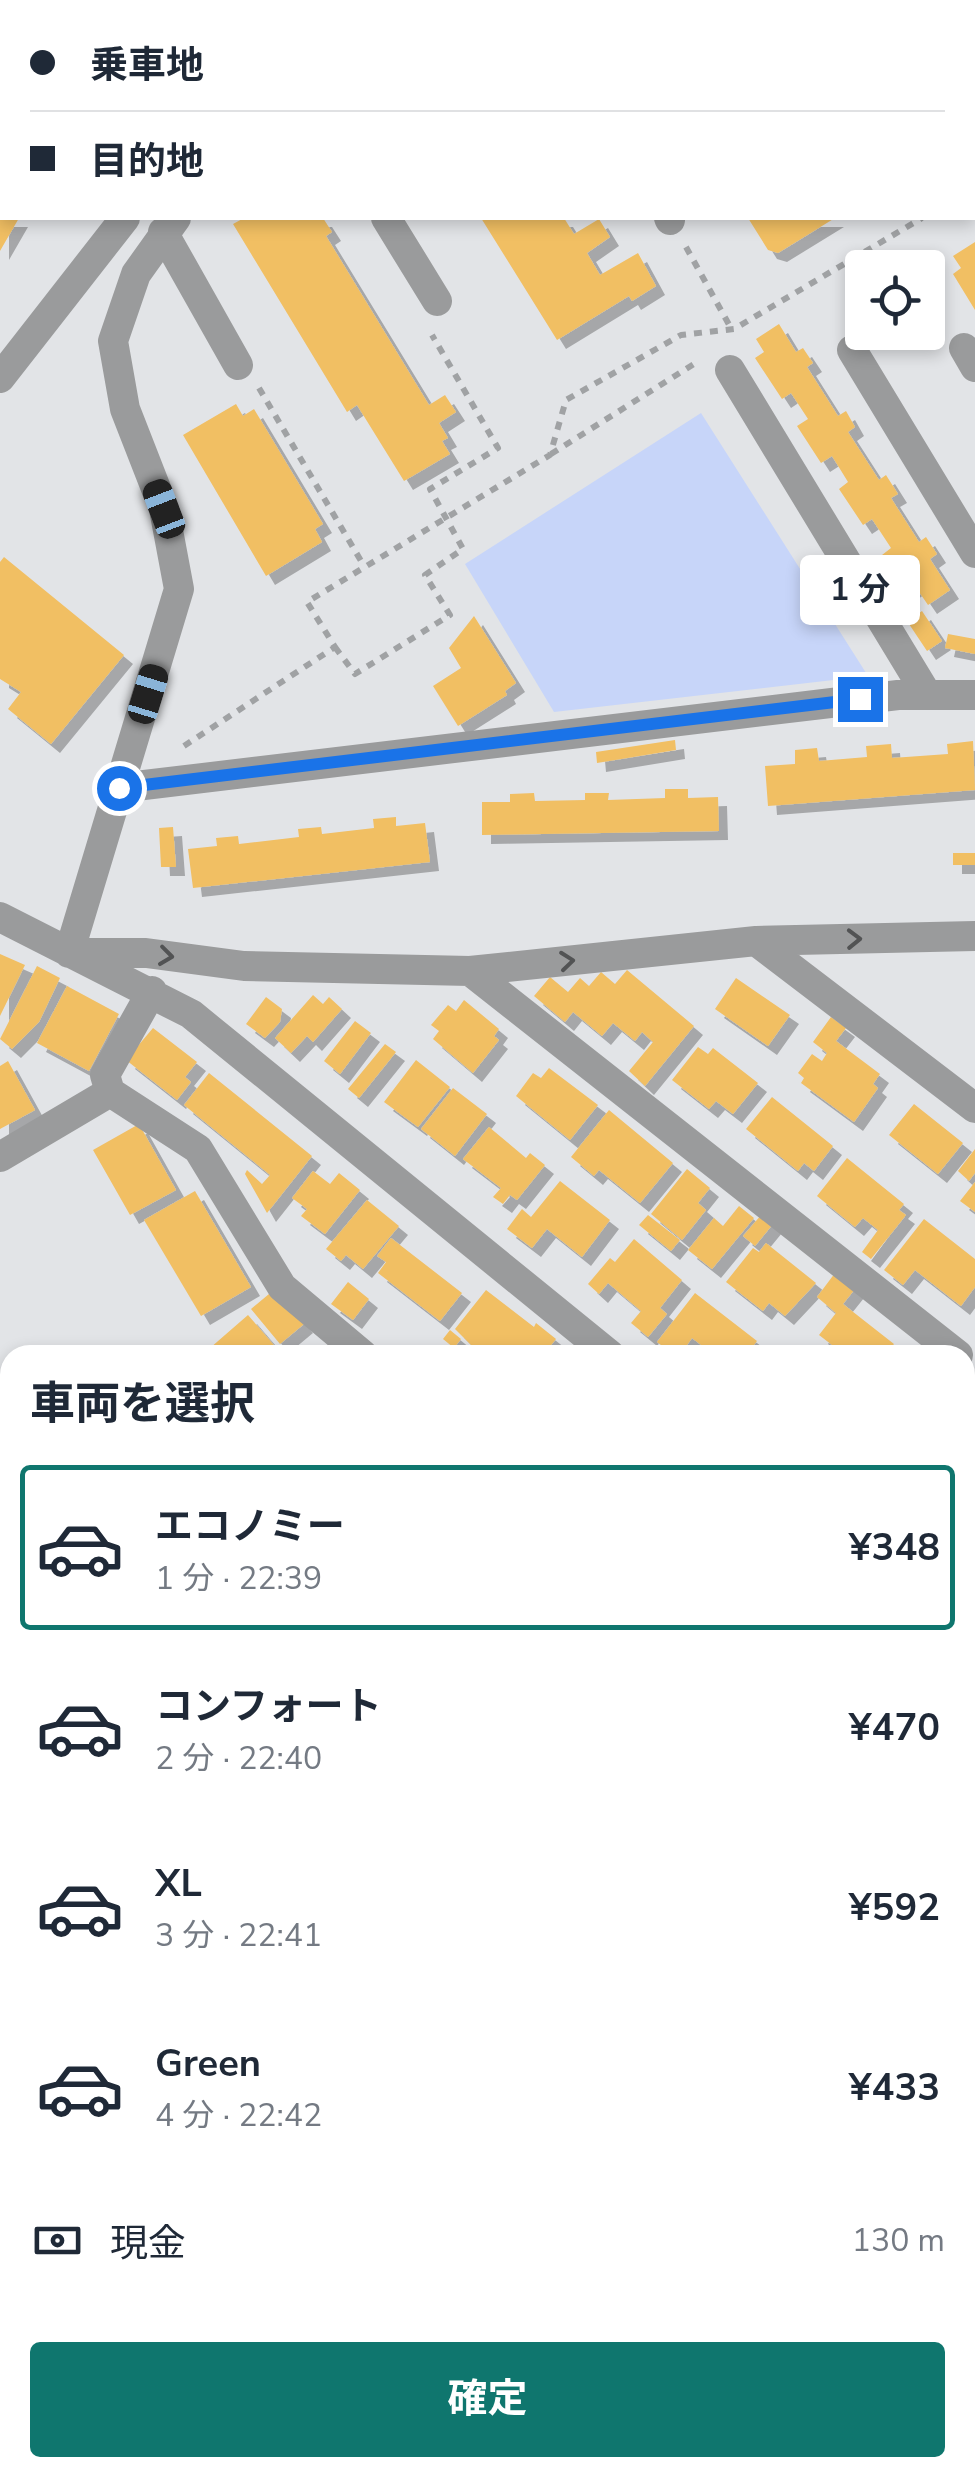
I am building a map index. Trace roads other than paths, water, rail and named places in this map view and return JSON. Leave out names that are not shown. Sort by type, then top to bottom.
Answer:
[{"type":"street","points":[[0,378],[123,220]]},
{"type":"street","points":[[387,220],[437,301]]},
{"type":"street","points":[[170,224],[238,365]]},
{"type":"street","points":[[69,953],[179,589],[164,509],[126,409],[114,341],[136,274],[170,224]]},
{"type":"street","points":[[852,350],[975,553]]},
{"type":"street","points":[[719,356],[926,692]]},
{"type":"street","points":[[119,788],[926,692],[975,694]]},
{"type":"street","points":[[0,917],[191,1014],[598,1345]]},
{"type":"street","points":[[69,953],[146,954],[244,966],[470,971],[756,942],[975,936]]},
{"type":"street","points":[[756,942],[975,1108]]},
{"type":"street","points":[[470,971],[945,1345]]},
{"type":"street","points":[[152,991],[105,1076],[110,1092],[198,1149],[282,1287],[351,1345]]},
{"type":"street","points":[[0,1158],[110,1092]]}]
